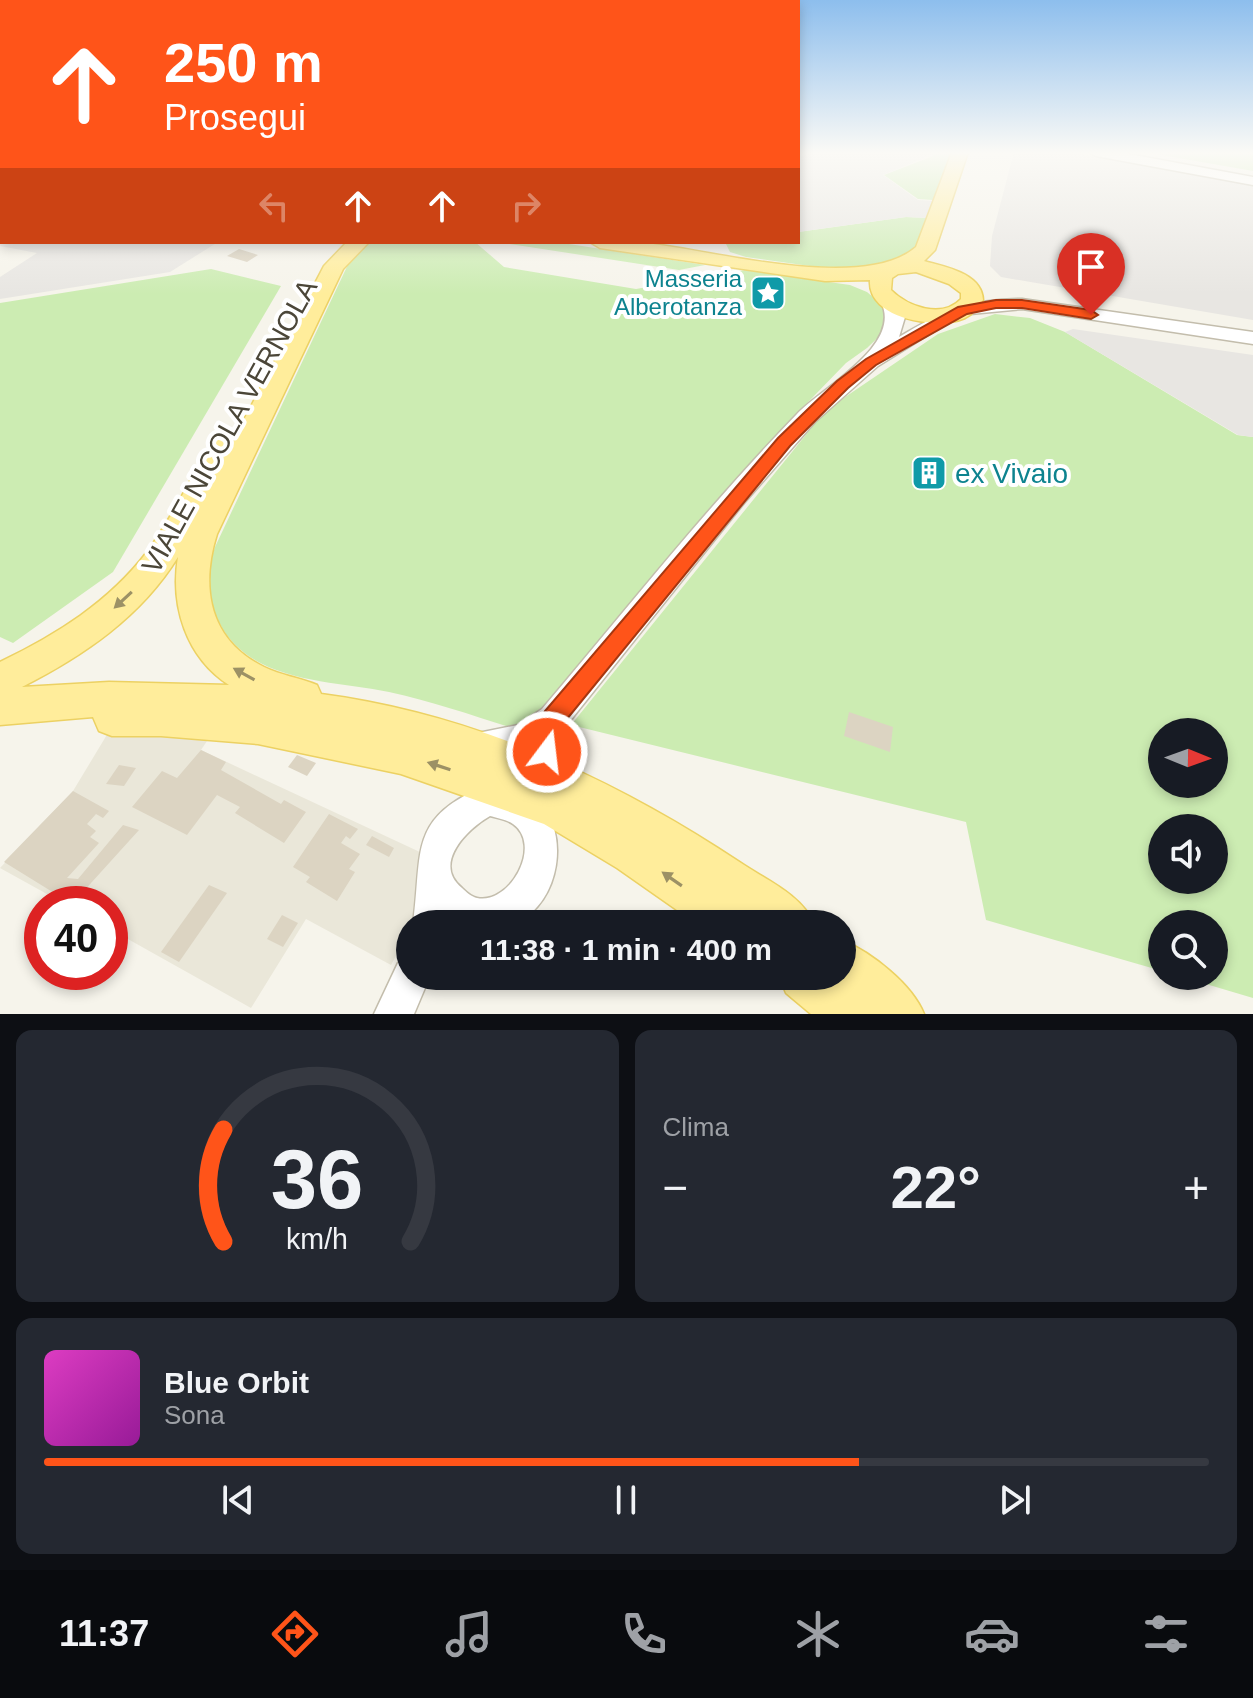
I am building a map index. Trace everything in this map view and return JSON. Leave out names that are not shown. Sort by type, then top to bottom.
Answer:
[{"type":"main road","points":[[614,244],[825,275],[923,314],[957,312],[972,298],[970,290],[947,267],[936,247],[948,199]]},
{"type":"main road","points":[[888,300],[878,283],[890,269],[936,247],[957,199]]},
{"type":"main road","name":"VIALE NICOLA VERNOLA","points":[[0,680],[66,645],[96,623],[124,600],[160,559],[312,278],[324,244]]},
{"type":"main road","name":"VIALE NICOLA VERNOLA","points":[[357,244],[334,266],[201,534],[191,561],[189,591],[197,624],[232,667],[277,688],[371,717]]},
{"type":"main road","points":[[825,275],[928,267],[955,277]]},
{"type":"main road","points":[[0,707],[47,701],[159,697],[228,700],[371,717],[495,784],[564,798],[715,910]]},
{"type":"main road","points":[[0,726],[135,717],[247,723],[351,741],[495,784],[564,798],[668,839],[772,910]]},
{"type":"main road","points":[[856,976],[900,1014]]},
{"type":"main road","points":[[820,990],[849,1014]]},
{"type":"street","points":[[955,277],[990,294],[1022,304]]},
{"type":"street","points":[[871,362],[898,324],[898,317],[888,300]]},
{"type":"street","points":[[433,910],[436,882],[434,863],[438,845],[446,828],[474,805],[490,800],[511,743],[528,738],[553,719],[784,442],[842,384],[871,362],[957,312],[996,304],[1022,304],[1253,338]]},
{"type":"street","points":[[553,719],[545,741],[564,798]]},
{"type":"street","points":[[495,784],[530,815],[539,829],[542,846],[541,865],[534,883],[522,899],[506,910]]},
{"type":"street","points":[[436,882],[454,910]]},
{"type":"street","points":[[394,1014],[405,990]]},
{"type":"shaded area","points":[[800,199],[935,201],[929,218],[906,217],[800,232]]},
{"type":"shaded area","points":[[1002,199],[1253,199],[1253,320],[1001,277],[990,266],[992,236]]},
{"type":"shaded area","points":[[215,244],[170,272],[0,299],[0,277],[37,253],[0,246]]},
{"type":"shaded area","points":[[1073,329],[1253,355],[1253,437],[1238,435],[1065,332]]},
{"type":"shaded area","points":[[108,733],[209,738],[201,750],[422,853],[415,910],[396,910],[396,956],[391,965],[306,919],[251,1008],[128,939],[128,886],[32,886],[0,868],[73,791]]},
{"type":"green space","points":[[906,217],[929,218],[913,250],[881,266],[838,270],[746,257],[730,252],[726,244],[800,244],[800,232]]},
{"type":"green space","points":[[368,244],[477,244],[504,267],[636,289],[745,270],[850,285],[867,292],[886,308],[885,331],[846,363],[781,430],[525,732],[406,696],[295,676],[272,668],[251,658],[234,643],[220,624],[212,605],[209,576],[215,547],[352,256]]},
{"type":"green space","points":[[510,244],[569,244],[705,265],[679,270]]},
{"type":"green space","points":[[211,269],[281,286],[113,572],[13,643],[0,637],[0,303]]},
{"type":"green space","points":[[995,314],[1030,318],[1065,332],[1237,435],[1253,437],[1253,998],[1226,990],[1228,910],[1148,910],[1148,967],[986,920],[966,822],[571,725],[826,410],[938,334]]},
{"type":"building","points":[[239,249],[258,255],[247,262],[227,256]]},
{"type":"building","name":"ex Vivaio","points":[[916,458],[942,462],[943,482],[916,477],[916,469],[911,468],[911,463],[916,464]]},
{"type":"building","points":[[849,712],[893,727],[890,752],[844,736]]},
{"type":"building","points":[[201,750],[226,762],[221,770],[281,804],[284,800],[306,812],[284,843],[235,813],[240,807],[217,795],[187,835],[132,807],[162,771],[177,778]]},
{"type":"building","points":[[297,755],[316,763],[307,776],[288,767]]},
{"type":"building","points":[[119,765],[136,768],[124,786],[106,784]]},
{"type":"building","points":[[73,791],[109,811],[103,818],[96,814],[87,824],[96,831],[90,837],[99,843],[67,878],[78,879],[123,825],[139,830],[88,886],[43,886],[4,862]]},
{"type":"building","points":[[329,814],[358,829],[350,839],[346,836],[341,843],[360,854],[349,869],[355,872],[337,901],[306,882],[310,877],[293,867]]},
{"type":"building","points":[[372,836],[394,848],[389,857],[366,845]]},
{"type":"building","points":[[209,885],[227,893],[179,962],[161,952]]},
{"type":"building","points":[[282,915],[298,923],[283,947],[267,939]]},
{"type":"place","name":"Masseria Alberotanza","points":[[768,293]]},
{"type":"place","name":"ex Vivaio","points":[[929,473]]},
{"type":"route","points":[[547,752],[545,741],[553,719],[736,497],[807,417],[842,384],[871,362],[951,314],[963,310],[985,305],[1022,304],[1091,315]]}]
